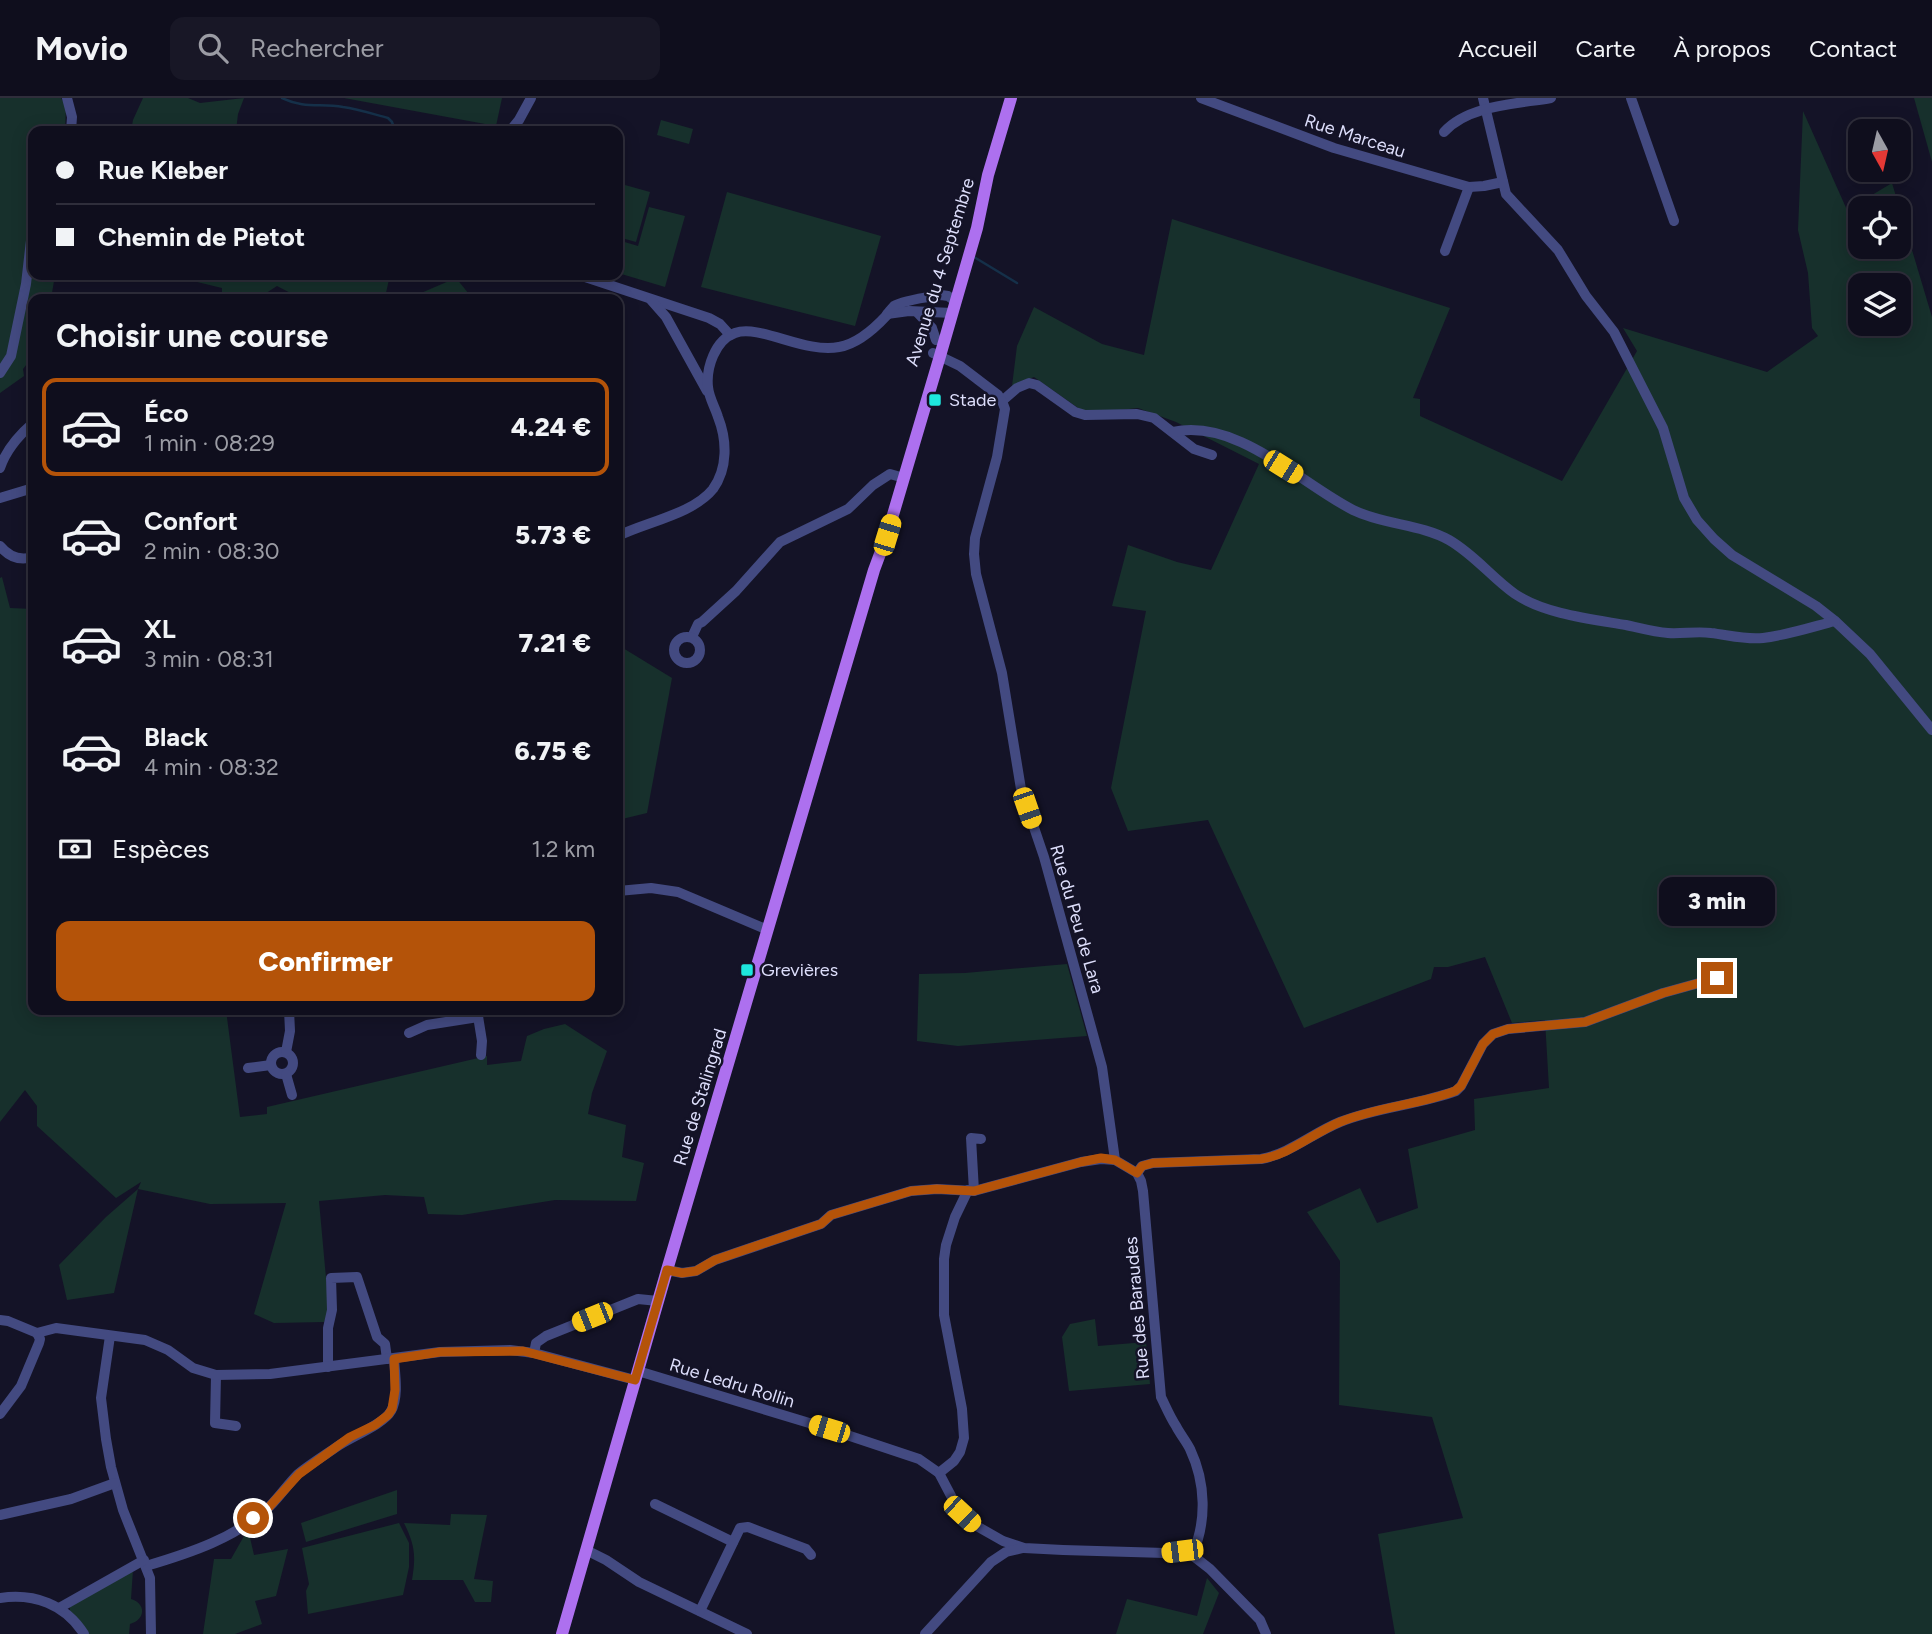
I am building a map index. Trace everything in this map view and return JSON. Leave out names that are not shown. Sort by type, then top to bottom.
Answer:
[{"type":"main road","name":"Avenue du 4 Septembre","points":[[900,476],[950,306],[979,192],[988,175],[1011,98]]},
{"type":"main road","name":"Rue de Stalingrad","points":[[562,1634],[874,570],[881,532],[900,476]]},
{"type":"street","points":[[67,98],[71,126]]},
{"type":"street","points":[[514,126],[531,98]]},
{"type":"street","name":"Rue Marceau","points":[[1201,98],[1334,148],[1469,187],[1503,182]]},
{"type":"street","points":[[1483,98],[1506,194],[1558,250],[1586,296],[1614,332],[1662,428],[1684,498],[1697,520],[1732,555],[1816,606],[1835,621],[1870,654],[1932,730]]},
{"type":"street","points":[[1444,132],[1453,122],[1476,111],[1551,98]]},
{"type":"street","points":[[1631,98],[1674,220]]},
{"type":"street","points":[[1445,251],[1469,187]]},
{"type":"street","points":[[0,373],[10,356],[28,267]]},
{"type":"street","points":[[594,280],[709,318],[720,324],[730,335]]},
{"type":"street","points":[[710,397],[708,374],[712,358],[721,342],[735,333],[748,331],[812,348],[827,349],[855,342],[893,306],[932,297],[950,306]]},
{"type":"street","points":[[623,534],[699,501],[712,490],[720,476],[725,450],[721,424],[710,397],[666,317],[651,299]]},
{"type":"street","points":[[887,314],[950,306]]},
{"type":"street","points":[[916,312],[927,321],[935,333],[936,349],[998,395],[1002,401],[1017,388],[1029,383],[1037,385],[1075,412],[1085,415],[1137,414],[1154,418],[1195,449],[1212,456]]},
{"type":"street","name":"Rue du Peu de Lara","points":[[1002,401],[1005,409],[997,457],[975,538],[976,575],[1002,673],[1021,789],[1044,857],[1102,1067],[1115,1160]]},
{"type":"street","points":[[0,468],[13,444],[28,428]]},
{"type":"street","points":[[1173,432],[1183,429],[1206,430],[1230,436],[1354,510],[1385,522],[1448,539],[1515,593],[1537,605],[1582,618],[1668,633],[1708,632],[1761,639],[1835,621]]},
{"type":"street","points":[[692,637],[698,624],[736,591],[780,542],[848,509],[873,485],[890,474],[900,476]]},
{"type":"street","points":[[0,498],[28,490]]},
{"type":"street","points":[[0,546],[14,557],[28,558]]},
{"type":"street","points":[[623,891],[651,888],[678,892],[768,930]]},
{"type":"street","points":[[667,1270],[682,1273],[696,1271],[715,1260],[821,1224],[831,1215],[911,1191],[971,1191],[1101,1158],[1115,1160],[1137,1173],[1142,1166],[1153,1163],[1274,1157],[1341,1122],[1455,1091],[1461,1086],[1483,1044],[1493,1034],[1508,1029],[1585,1022],[1663,993],[1717,978]]},
{"type":"street","points":[[286,1052],[290,1031],[289,1015]]},
{"type":"street","points":[[408,1033],[427,1025],[472,1015]]},
{"type":"street","points":[[477,1015],[482,1041],[481,1055]]},
{"type":"street","points":[[271,1065],[275,1055],[286,1052]]},
{"type":"street","points":[[286,1052],[293,1063],[292,1069],[286,1074]]},
{"type":"street","points":[[248,1068],[271,1065]]},
{"type":"street","points":[[271,1065],[275,1072],[286,1074]]},
{"type":"street","points":[[286,1074],[292,1095]]},
{"type":"street","points":[[981,1139],[971,1138],[971,1191],[955,1217],[944,1259],[944,1315],[962,1409],[964,1438],[963,1446],[954,1461],[939,1472],[959,1511],[973,1524],[1003,1541],[1024,1548]]},
{"type":"street","name":"Rue des Baraudes","points":[[1137,1173],[1143,1191],[1158,1385],[1161,1397],[1190,1450],[1202,1492],[1203,1519],[1192,1555]]},
{"type":"street","points":[[60,1608],[145,1563],[196,1550],[237,1530],[269,1507],[299,1474],[350,1437],[375,1425],[388,1415],[392,1409],[395,1390],[391,1359],[385,1344],[377,1336],[357,1276],[331,1278],[328,1367]]},
{"type":"street","points":[[534,1353],[536,1343],[546,1336],[638,1299],[658,1301]]},
{"type":"street","points":[[0,1320],[37,1333],[56,1328],[145,1340],[158,1345],[193,1368],[216,1375],[215,1423],[236,1426]]},
{"type":"street","points":[[0,1413],[21,1386],[39,1343],[37,1333]]},
{"type":"street","points":[[110,1336],[101,1398],[106,1439],[129,1526],[145,1563],[151,1587],[151,1634]]},
{"type":"street","name":"Rue Ledru Rollin","points":[[216,1375],[270,1374],[440,1352],[510,1350],[534,1353],[637,1376],[829,1429],[919,1459],[939,1472]]},
{"type":"street","points":[[0,1516],[58,1502],[116,1483]]},
{"type":"street","points":[[655,1504],[733,1542]]},
{"type":"street","points":[[700,1611],[740,1528],[748,1527],[806,1549],[811,1555]]},
{"type":"street","points":[[925,1634],[991,1562],[1006,1552],[1024,1548],[1165,1553],[1182,1551],[1210,1569],[1260,1620],[1266,1634]]},
{"type":"street","points":[[586,1550],[639,1582],[747,1634]]},
{"type":"street","points":[[0,1598],[37,1598],[60,1608],[84,1634]]},
{"type":"green space","points":[[0,98],[61,98],[66,106],[65,126],[28,126],[28,280],[54,280],[52,294],[28,294],[28,362],[23,369],[24,376],[0,393]]},
{"type":"green space","points":[[143,98],[188,98],[200,103],[244,98],[237,126],[132,126]]},
{"type":"green space","points":[[344,98],[502,98],[496,126]]},
{"type":"green space","points":[[1914,98],[1932,98],[1932,162]]},
{"type":"green space","points":[[1803,111],[1848,209],[1848,259],[1911,259],[1911,247],[1932,317],[1932,1634],[1395,1634],[1378,1534],[1463,1518],[1432,1417],[1339,1405],[1340,1261],[1307,1212],[1360,1188],[1377,1223],[1418,1208],[1408,1149],[1475,1130],[1474,1099],[1549,1088],[1545,1020],[1512,1023],[1485,957],[1448,967],[1434,967],[1431,979],[1304,1028],[1208,820],[1128,831],[1111,788],[1146,611],[1112,606],[1128,545],[1177,562],[1211,570],[1259,464],[1176,422],[1138,408],[1094,413],[1081,410],[1034,377],[1012,386],[1017,346],[1034,307],[1102,344],[1144,355],[1172,219],[1450,308],[1413,398],[1420,399],[1420,416],[1562,481],[1637,351],[1623,328],[1767,372],[1818,336],[1812,328],[1808,273],[1798,230]]},
{"type":"green space","points":[[661,120],[693,129],[689,144],[657,135]]},
{"type":"green space","points":[[1892,183],[1896,196],[1870,196]]},
{"type":"green space","points":[[625,185],[650,192],[636,242],[623,238]]},
{"type":"green space","points":[[727,192],[881,236],[855,326],[701,287]]},
{"type":"green space","points":[[649,207],[685,216],[665,287],[623,274],[623,242],[638,246]]},
{"type":"green space","points":[[189,280],[389,280],[386,293],[390,294],[292,294],[277,286],[265,294],[222,294],[222,288]]},
{"type":"green space","points":[[451,280],[458,280],[469,294],[419,294]]},
{"type":"green space","points":[[2,577],[10,608],[28,609],[28,1015],[227,1015],[240,1117],[267,1114],[267,1107],[487,1056],[487,1065],[521,1061],[527,1036],[565,1024],[607,1051],[592,1093],[588,1114],[626,1125],[622,1157],[644,1163],[636,1201],[555,1200],[462,1215],[428,1214],[424,1197],[385,1195],[319,1201],[329,1311],[324,1322],[274,1323],[254,1314],[286,1203],[210,1204],[138,1189],[141,1182],[116,1198],[37,1126],[37,1106],[25,1090],[0,1122]]},
{"type":"green space","points":[[623,648],[672,678],[647,813],[623,819]]},
{"type":"green space","points":[[1067,964],[1087,1036],[958,1046],[917,1041],[919,974],[965,973]]},
{"type":"green space","points":[[138,1189],[114,1293],[67,1300],[59,1265]]},
{"type":"green space","points":[[1095,1319],[1098,1346],[1146,1342],[1150,1384],[1069,1391],[1062,1337],[1070,1324]]},
{"type":"green space","points":[[397,1490],[397,1514],[306,1542],[301,1523]]},
{"type":"green space","points":[[451,1514],[487,1515],[474,1579],[493,1581],[491,1602],[475,1602],[463,1580],[412,1580],[414,1551],[404,1523],[450,1525]]},
{"type":"green space","points":[[399,1523],[409,1543],[409,1567],[403,1595],[308,1614],[306,1591],[309,1584],[302,1548]]},
{"type":"green space","points":[[248,1529],[254,1555],[288,1549],[276,1596],[255,1601],[262,1624],[235,1634],[203,1634],[214,1559],[231,1559]]},
{"type":"green space","points":[[133,1570],[131,1599],[140,1604],[142,1612],[139,1619],[130,1624],[129,1634],[88,1634],[70,1611],[70,1605]]},
{"type":"green space","points":[[1207,1578],[1219,1593],[1203,1634],[1116,1634],[1127,1599],[1197,1616]]},
{"type":"waterway","points":[[282,98],[305,105],[349,108],[388,118],[393,126]]},
{"type":"waterway","points":[[974,257],[1017,283]]},
{"type":"place","name":"Stade","points":[[935,400]]},
{"type":"place","name":"Grevières","points":[[747,970]]},
{"type":"route","points":[[253,1518],[269,1507],[299,1474],[350,1437],[375,1425],[388,1415],[392,1409],[395,1390],[394,1359],[440,1352],[523,1351],[635,1380],[667,1270],[682,1273],[696,1271],[715,1260],[821,1224],[831,1215],[911,1191],[974,1191],[1101,1158],[1115,1160],[1137,1173],[1142,1166],[1153,1163],[1274,1157],[1341,1122],[1455,1091],[1461,1086],[1483,1044],[1493,1034],[1508,1029],[1585,1022],[1663,993],[1717,978]]}]
